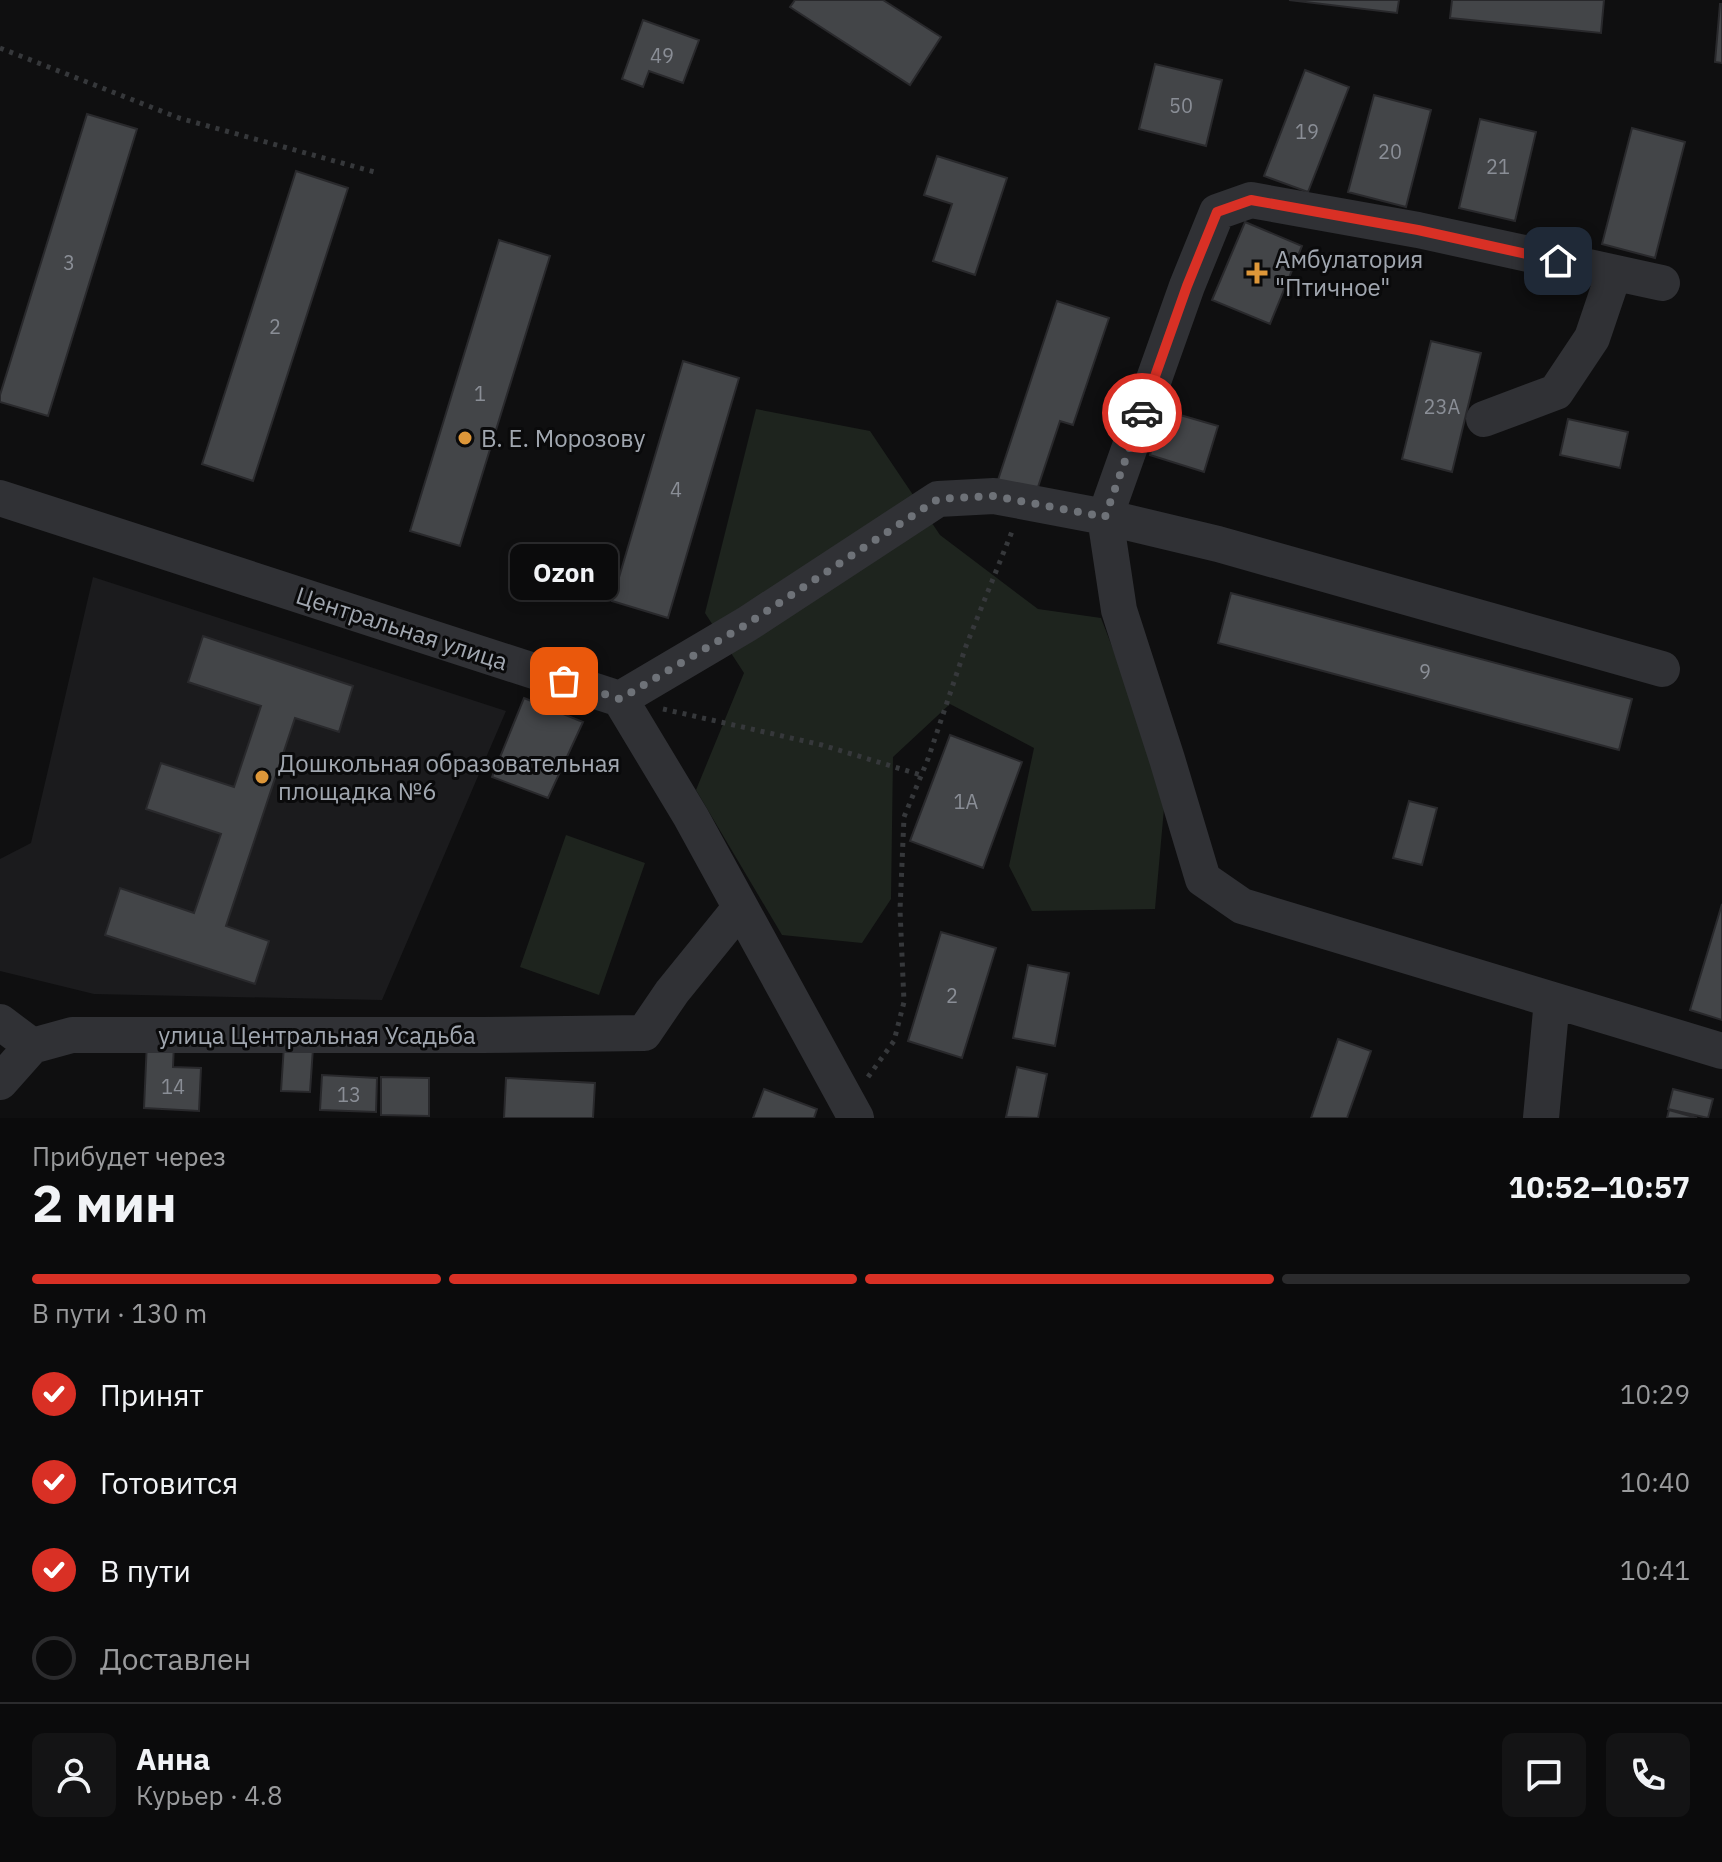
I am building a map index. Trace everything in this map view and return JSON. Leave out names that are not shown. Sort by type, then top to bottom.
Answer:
[{"type":"street","points":[[1662,283],[1418,230],[1251,200],[1217,212],[1187,286],[1105,517],[1119,610],[1203,879],[1242,906],[1722,1051]]},
{"type":"street","points":[[1484,419],[1556,392],[1592,338],[1614,273]]},
{"type":"street","points":[[852,1111],[691,817],[620,699],[747,624],[938,499],[994,496],[1105,517],[1218,544],[1662,669]]},
{"type":"street","name":"Центральная улица","points":[[0,498],[620,699]]},
{"type":"street","name":"улица Центральная Усадьба","points":[[32,1046],[72,1035],[644,1033],[672,992],[740,908]]},
{"type":"street","points":[[1541,1118],[1552,1000]]},
{"type":"street","points":[[0,1022],[32,1046],[0,1082]]},
{"type":"path","points":[[0,48],[179,118],[378,173]]},
{"type":"path","points":[[852,1111],[894,1041],[904,1002],[900,910],[904,817],[966,646],[1024,502]]},
{"type":"path","points":[[620,699],[822,745],[921,775]]},
{"type":"shaded area","points":[[756,409],[870,431],[940,535],[1038,609],[1101,618],[1166,786],[1155,909],[1032,911],[1009,866],[1034,748],[950,704],[893,757],[891,899],[862,943],[782,935],[696,790],[744,673],[705,613]]},
{"type":"shaded area","name":"Дошкольная образовательная площадка №6","points":[[93,577],[506,711],[382,1000],[94,994],[0,971],[0,859],[31,843]]},
{"type":"shaded area","points":[[566,835],[645,863],[599,995],[520,967]]},
{"type":"building","points":[[795,0],[883,0],[941,37],[910,85],[790,7]]},
{"type":"building","points":[[1289,0],[1399,0],[1397,13]]},
{"type":"building","points":[[1452,0],[1604,0],[1601,33],[1450,18]]},
{"type":"building","points":[[1722,4],[1722,63],[1715,62]]},
{"type":"building","points":[[643,20],[699,40],[683,83],[649,71],[643,87],[622,79]]},
{"type":"building","points":[[1155,64],[1222,80],[1206,146],[1139,129]]},
{"type":"building","points":[[1305,70],[1349,87],[1308,192],[1264,176]]},
{"type":"building","points":[[1374,95],[1431,110],[1406,207],[1348,192]]},
{"type":"building","points":[[87,114],[137,129],[48,416],[0,402],[0,395]]},
{"type":"building","points":[[1480,119],[1536,132],[1515,221],[1459,208]]},
{"type":"building","points":[[1632,128],[1685,142],[1655,258],[1602,244]]},
{"type":"building","points":[[937,156],[1007,178],[975,275],[933,261],[952,204],[924,195]]},
{"type":"building","points":[[296,171],[348,188],[253,481],[202,464]]},
{"type":"building","name":"Амбулатория \"Птичное\"","points":[[1245,222],[1302,246],[1270,324],[1212,300]]},
{"type":"building","points":[[499,240],[550,256],[460,546],[410,531]]},
{"type":"building","points":[[1057,301],[1109,318],[1073,425],[1060,421],[1035,496],[997,483]]},
{"type":"building","points":[[1431,341],[1481,353],[1452,472],[1402,459]]},
{"type":"building","points":[[683,361],[739,378],[668,618],[612,601]]},
{"type":"building","points":[[1163,410],[1218,426],[1204,472],[1150,455]]},
{"type":"building","points":[[1568,419],[1628,432],[1620,468],[1560,455]]},
{"type":"building","points":[[1231,593],[1632,699],[1619,750],[1218,643]]},
{"type":"building","points":[[203,636],[353,686],[339,732],[295,718],[226,926],[269,941],[255,984],[105,935],[120,888],[194,913],[221,834],[146,809],[161,763],[234,787],[261,706],[188,682]]},
{"type":"building","points":[[524,698],[583,722],[548,798],[492,777]]},
{"type":"building","points":[[950,735],[1022,762],[983,868],[910,841]]},
{"type":"building","points":[[1409,801],[1437,808],[1422,865],[1393,858]]},
{"type":"building","points":[[1722,904],[1722,1020],[1690,1010]]},
{"type":"building","points":[[941,932],[996,948],[962,1058],[908,1041]]},
{"type":"building","points":[[1028,965],[1069,973],[1055,1046],[1013,1038]]},
{"type":"building","points":[[1338,1039],[1371,1051],[1347,1118],[1311,1118]]},
{"type":"building","points":[[147,1041],[174,1043],[173,1067],[201,1068],[199,1111],[144,1108]]},
{"type":"building","points":[[284,1045],[313,1048],[310,1092],[281,1091]]},
{"type":"building","points":[[1017,1067],[1047,1074],[1038,1118],[1006,1117]]},
{"type":"building","points":[[322,1075],[377,1078],[376,1112],[320,1110]]},
{"type":"building","points":[[381,1077],[429,1078],[429,1116],[381,1115]]},
{"type":"building","points":[[506,1078],[595,1083],[593,1118],[504,1118]]},
{"type":"building","points":[[764,1089],[817,1109],[814,1118],[753,1118]]},
{"type":"building","points":[[1673,1089],[1713,1099],[1708,1118],[1668,1109]]},
{"type":"building","points":[[1669,1110],[1697,1118],[1667,1118]]},
{"type":"way so far","points":[[564,681],[620,699],[747,624],[938,499],[994,496],[1105,517],[1142,413]]},
{"type":"place","name":"Амбулатория \"Птичное\"","points":[[1257,273]]},
{"type":"place","name":"В. Е. Морозову","points":[[465,438]]},
{"type":"place","name":"Ozon","points":[[564,681]]},
{"type":"place","name":"Дошкольная образовательная площадка №6","points":[[262,777]]},
{"type":"route","points":[[1142,413],[1217,212],[1251,200],[1418,230],[1558,261]]}]
